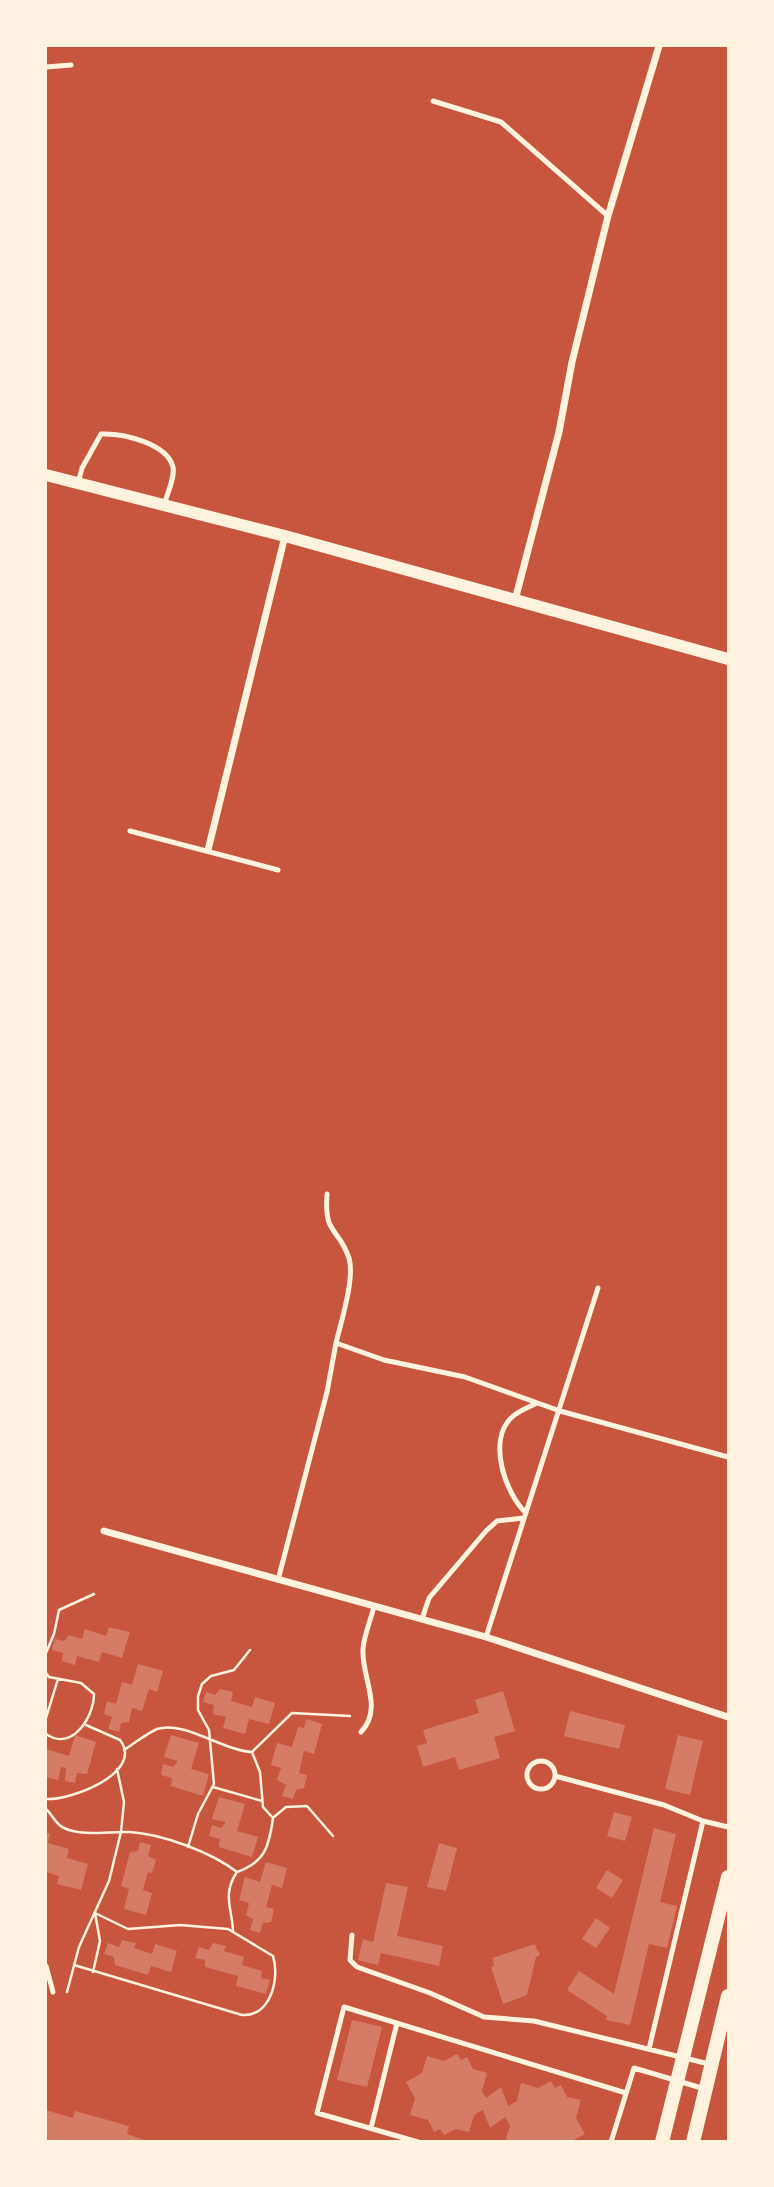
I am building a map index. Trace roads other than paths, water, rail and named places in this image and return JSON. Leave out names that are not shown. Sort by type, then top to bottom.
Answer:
[{"type":"main road","points":[[662,2141],[729,1877]]},
{"type":"main road","points":[[693,2141],[729,1996]]},
{"type":"street","points":[[515,600],[559,432],[572,362],[608,216],[659,46]]},
{"type":"street","points":[[46,475],[285,536],[729,659]]},
{"type":"street","points":[[208,850],[285,536]]},
{"type":"street","points":[[104,1531],[486,1637],[729,1717]]},
{"type":"lane","points":[[46,67],[71,65]]},
{"type":"lane","points":[[433,101],[501,122],[608,216]]},
{"type":"lane","points":[[78,483],[86,460],[101,434],[115,433],[147,443],[169,458],[174,470],[164,505]]},
{"type":"lane","points":[[130,831],[278,870]]},
{"type":"lane","points":[[278,1580],[327,1392],[346,1303],[349,1259],[325,1219],[327,1194]]},
{"type":"lane","points":[[486,1637],[598,1288]]},
{"type":"lane","points":[[336,1343],[384,1360],[465,1377],[559,1411],[729,1457]]},
{"type":"lane","points":[[525,1516],[513,1501],[502,1471],[501,1440],[511,1417],[537,1403]]},
{"type":"lane","points":[[422,1619],[429,1598],[497,1521],[525,1516]]},
{"type":"lane","points":[[361,1732],[370,1718],[373,1700],[363,1648],[374,1606]]},
{"type":"lane","points":[[542,1761],[553,1767],[555,1776],[548,1787],[539,1789],[528,1780],[528,1771],[533,1763],[542,1761]]},
{"type":"lane","points":[[555,1776],[664,1805],[729,1828]]},
{"type":"lane","points":[[649,2049],[703,1821]]},
{"type":"lane","points":[[352,1935],[350,1959],[358,1967],[430,1993],[484,2017],[534,2021],[712,2065]]},
{"type":"lane","points":[[46,1966],[53,1992]]},
{"type":"lane","points":[[418,2141],[317,2113],[344,2007],[625,2093]]},
{"type":"lane","points":[[371,2128],[397,2023]]},
{"type":"lane","points":[[611,2141],[634,2068],[705,2089]]}]
